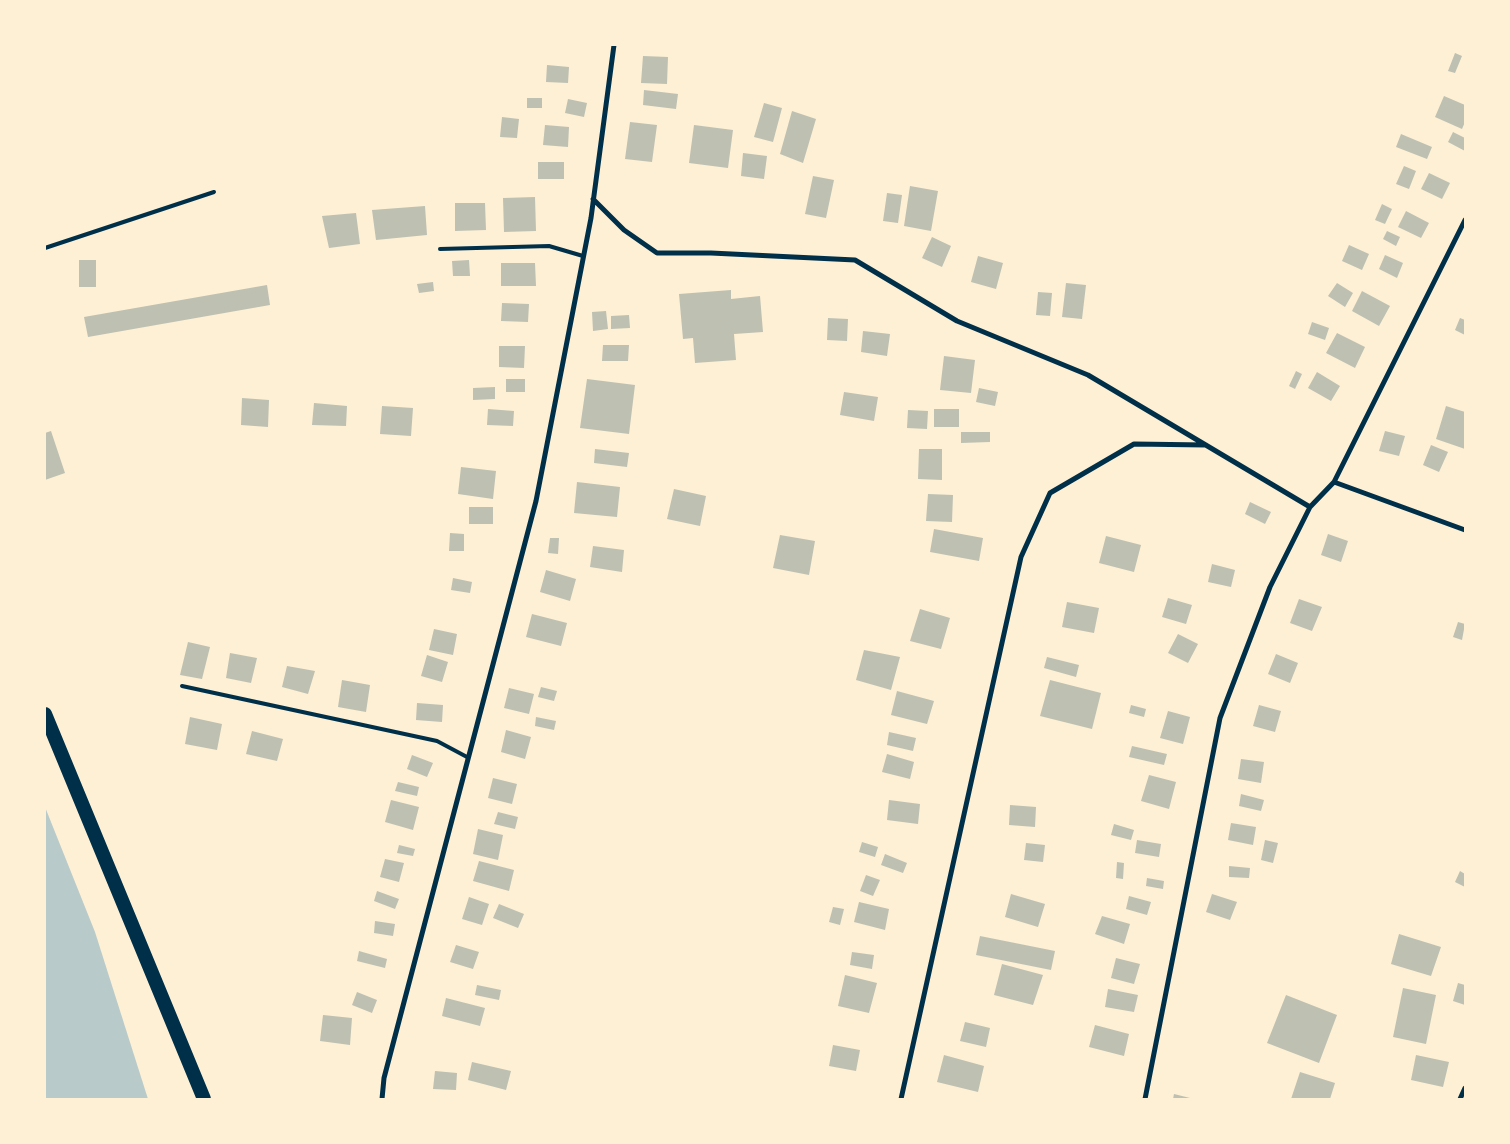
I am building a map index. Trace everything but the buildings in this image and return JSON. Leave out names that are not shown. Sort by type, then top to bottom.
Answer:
[{"type":"highway","points":[[45,714],[204,1099]]},
{"type":"street","points":[[382,1099],[384,1078],[467,757],[536,501],[593,199],[614,45]]},
{"type":"street","points":[[593,199],[624,230],[658,253],[711,253],[855,260],[957,321],[1088,375],[1310,507]]},
{"type":"street","points":[[1145,1099],[1220,718],[1270,588],[1310,507],[1334,482],[1465,220]]},
{"type":"street","points":[[901,1099],[1021,558],[1050,493],[1134,444],[1207,445]]},
{"type":"street","points":[[1334,482],[1465,530]]},
{"type":"street","points":[[1460,1099],[1465,1088]]},
{"type":"lane","points":[[45,248],[214,192]]},
{"type":"lane","points":[[440,250],[549,246],[583,256]]},
{"type":"lane","points":[[182,686],[437,741],[467,757]]},
{"type":"shaded area","points":[[45,807],[95,932],[148,1099],[45,1099]]}]
